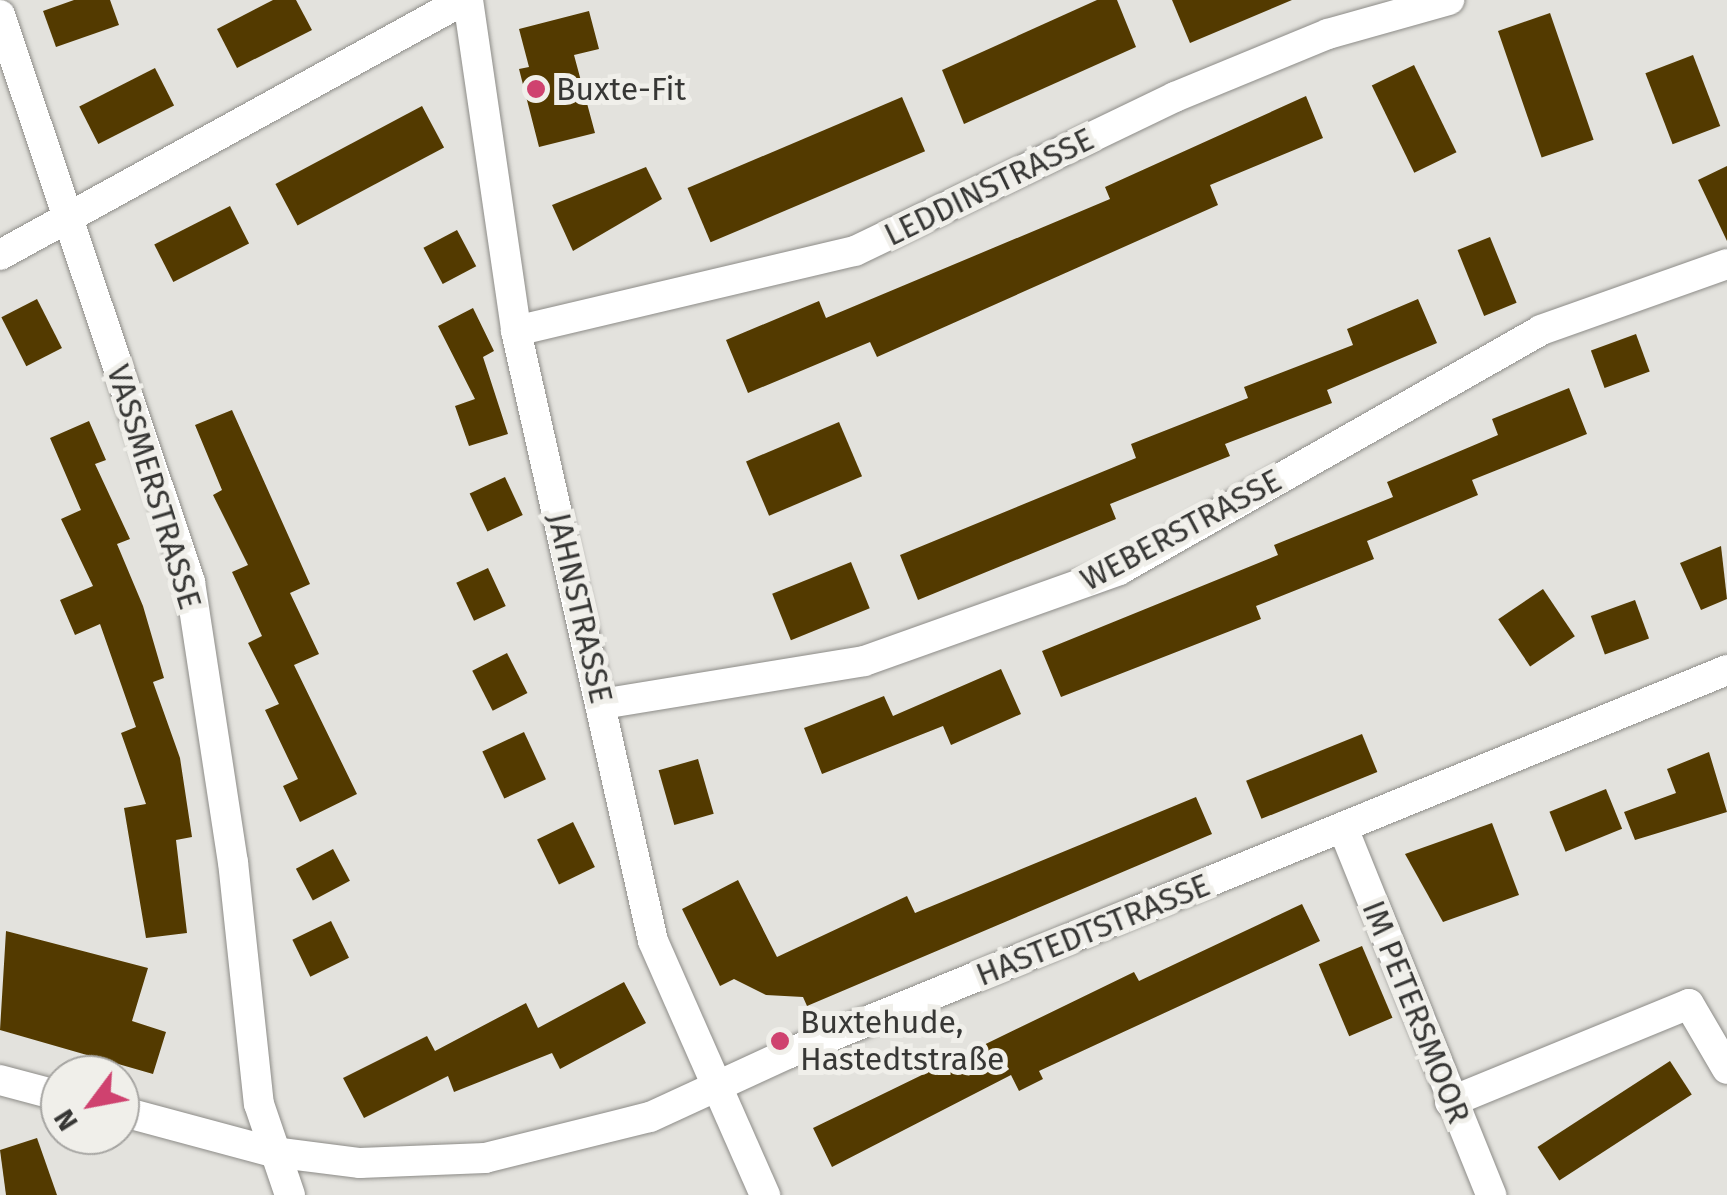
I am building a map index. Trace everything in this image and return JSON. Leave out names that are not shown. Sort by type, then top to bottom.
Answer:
[{"type":"street","points":[[0,255],[467,0]]},
{"type":"street","name":"JAHNSTRASSE","points":[[467,0],[516,331],[654,941],[765,1195]]},
{"type":"street","name":"LEDDINSTRASSE","points":[[516,331],[855,251],[1175,97],[1328,34],[1449,0]]},
{"type":"street","name":"VASSMERSTRASSE","points":[[0,15],[190,582],[233,862],[258,1104],[290,1195]]},
{"type":"street","name":"WEBERSTRASSE","points":[[602,704],[864,662],[1119,570],[1541,330],[1727,264]]},
{"type":"street","name":"HASTEDTSTRASSE","points":[[140,1116],[273,1152],[360,1163],[485,1158],[650,1117],[719,1085],[1727,670]]},
{"type":"street","name":"IM PETERSMOOR","points":[[1343,828],[1450,1102],[1491,1195]]},
{"type":"street","points":[[1450,1102],[1689,1004],[1727,1069]]},
{"type":"street","points":[[0,1080],[40,1091]]},
{"type":"building","points":[[74,0],[110,0],[119,25],[56,47],[43,11]]},
{"type":"building","points":[[273,0],[296,0],[312,30],[237,68],[217,29]]},
{"type":"building","points":[[1097,0],[1117,0],[1136,47],[964,124],[942,70]]},
{"type":"building","points":[[1172,0],[1292,0],[1190,43]]},
{"type":"building","points":[[589,11],[599,49],[574,55],[595,133],[539,147],[519,69],[529,67],[519,29]]},
{"type":"building","points":[[1550,13],[1594,140],[1542,158],[1498,31]]},
{"type":"building","points":[[1693,55],[1720,126],[1673,144],[1645,73]]},
{"type":"building","points":[[1414,65],[1457,152],[1414,173],[1372,86]]},
{"type":"building","points":[[155,68],[174,105],[98,144],[79,107]]},
{"type":"building","points":[[1306,96],[1323,138],[1210,185],[1218,205],[877,357],[870,342],[748,393],[726,340],[819,301],[826,318],[1110,199],[1105,187]]},
{"type":"building","points":[[902,97],[925,151],[711,242],[688,188]]},
{"type":"building","points":[[422,106],[444,147],[297,225],[275,184]]},
{"type":"building","points":[[1727,166],[1727,241],[1698,180]]},
{"type":"building","points":[[646,167],[662,199],[573,251],[552,205]]},
{"type":"building","points":[[230,206],[249,243],[173,282],[154,245]]},
{"type":"building","points":[[457,230],[476,266],[443,284],[423,248]]},
{"type":"building","points":[[1490,237],[1517,303],[1484,316],[1458,250]]},
{"type":"building","points":[[37,299],[62,348],[26,366],[1,317]]},
{"type":"building","points":[[1418,299],[1437,343],[1327,390],[1332,403],[1225,444],[1230,456],[1110,504],[1116,519],[918,600],[900,555],[1136,458],[1131,444],[1248,398],[1244,387],[1353,345],[1347,329]]},
{"type":"building","points":[[473,308],[494,351],[483,357],[508,434],[469,446],[455,406],[475,399],[438,326]]},
{"type":"building","points":[[1636,334],[1650,372],[1605,388],[1591,350]]},
{"type":"building","points":[[1569,388],[1587,434],[1472,480],[1478,495],[1367,541],[1374,559],[1256,606],[1261,619],[1061,697],[1042,651],[1278,555],[1274,545],[1393,497],[1387,482],[1498,435],[1492,419]]},
{"type":"building","points":[[232,410],[310,584],[290,593],[319,654],[294,665],[357,794],[300,822],[283,786],[298,779],[265,710],[279,704],[248,643],[262,636],[232,572],[248,565],[213,495],[222,490],[195,425]]},
{"type":"building","points":[[89,421],[106,460],[95,464],[130,539],[117,544],[143,606],[164,678],[153,682],[180,758],[192,837],[176,840],[187,933],[146,938],[124,808],[146,804],[121,733],[136,727],[100,624],[75,635],[60,600],[93,586],[61,519],[81,510],[50,438]]},
{"type":"building","points":[[839,422],[862,476],[769,516],[746,461]]},
{"type":"building","points":[[505,477],[523,515],[487,532],[470,493]]},
{"type":"building","points":[[1721,546],[1727,599],[1701,610],[1680,563]]},
{"type":"building","points":[[851,562],[870,608],[791,640],[772,594]]},
{"type":"building","points":[[488,568],[506,606],[474,621],[456,583]]},
{"type":"building","points":[[1543,589],[1575,636],[1530,666],[1498,619]]},
{"type":"building","points":[[1635,600],[1649,639],[1605,655],[1591,616]]},
{"type":"building","points":[[507,653],[527,693],[493,711],[472,671]]},
{"type":"building","points":[[1001,669],[1021,714],[951,745],[943,726],[822,774],[804,728],[884,696],[893,716]]},
{"type":"building","points":[[524,732],[546,779],[504,799],[482,751]]},
{"type":"building","points":[[1362,734],[1377,772],[1261,819],[1246,781]]},
{"type":"building","points":[[1709,752],[1727,812],[1635,840],[1624,812],[1676,793],[1667,769]]},
{"type":"building","points":[[698,759],[714,814],[674,825],[659,770]]},
{"type":"building","points":[[1606,789],[1622,829],[1566,852],[1549,812]]},
{"type":"building","points":[[1196,797],[1212,834],[807,1006],[803,997],[766,995],[734,979],[720,986],[682,909],[738,880],[777,957],[907,896],[915,913]]},
{"type":"building","points":[[573,822],[595,867],[559,884],[537,840]]},
{"type":"building","points":[[1492,823],[1519,895],[1443,922],[1405,854]]},
{"type":"building","points":[[333,849],[350,881],[313,901],[296,869]]},
{"type":"building","points":[[1302,904],[1320,941],[1039,1071],[1043,1079],[1019,1091],[1011,1075],[832,1167],[813,1128],[1134,972],[1139,981]]},
{"type":"building","points":[[331,921],[349,958],[310,977],[292,940]]},
{"type":"building","points":[[6,931],[148,968],[132,1021],[166,1032],[153,1074],[140,1070],[140,1055],[87,1055],[0,1030]]},
{"type":"building","points":[[1362,946],[1392,1018],[1349,1036],[1319,964]]},
{"type":"building","points":[[624,982],[646,1023],[560,1069],[552,1053],[454,1092],[448,1076],[364,1118],[343,1078],[427,1036],[435,1051],[526,1003],[538,1028]]},
{"type":"building","points":[[1670,1061],[1692,1095],[1559,1181],[1537,1147]]},
{"type":"building","points":[[37,1138],[57,1195],[6,1195],[0,1150]]},
{"type":"place","name":"Buxte-Fit","points":[[536,89]]},
{"type":"place","name":"Buxtehude, Hastedtstraße","points":[[780,1041]]}]
